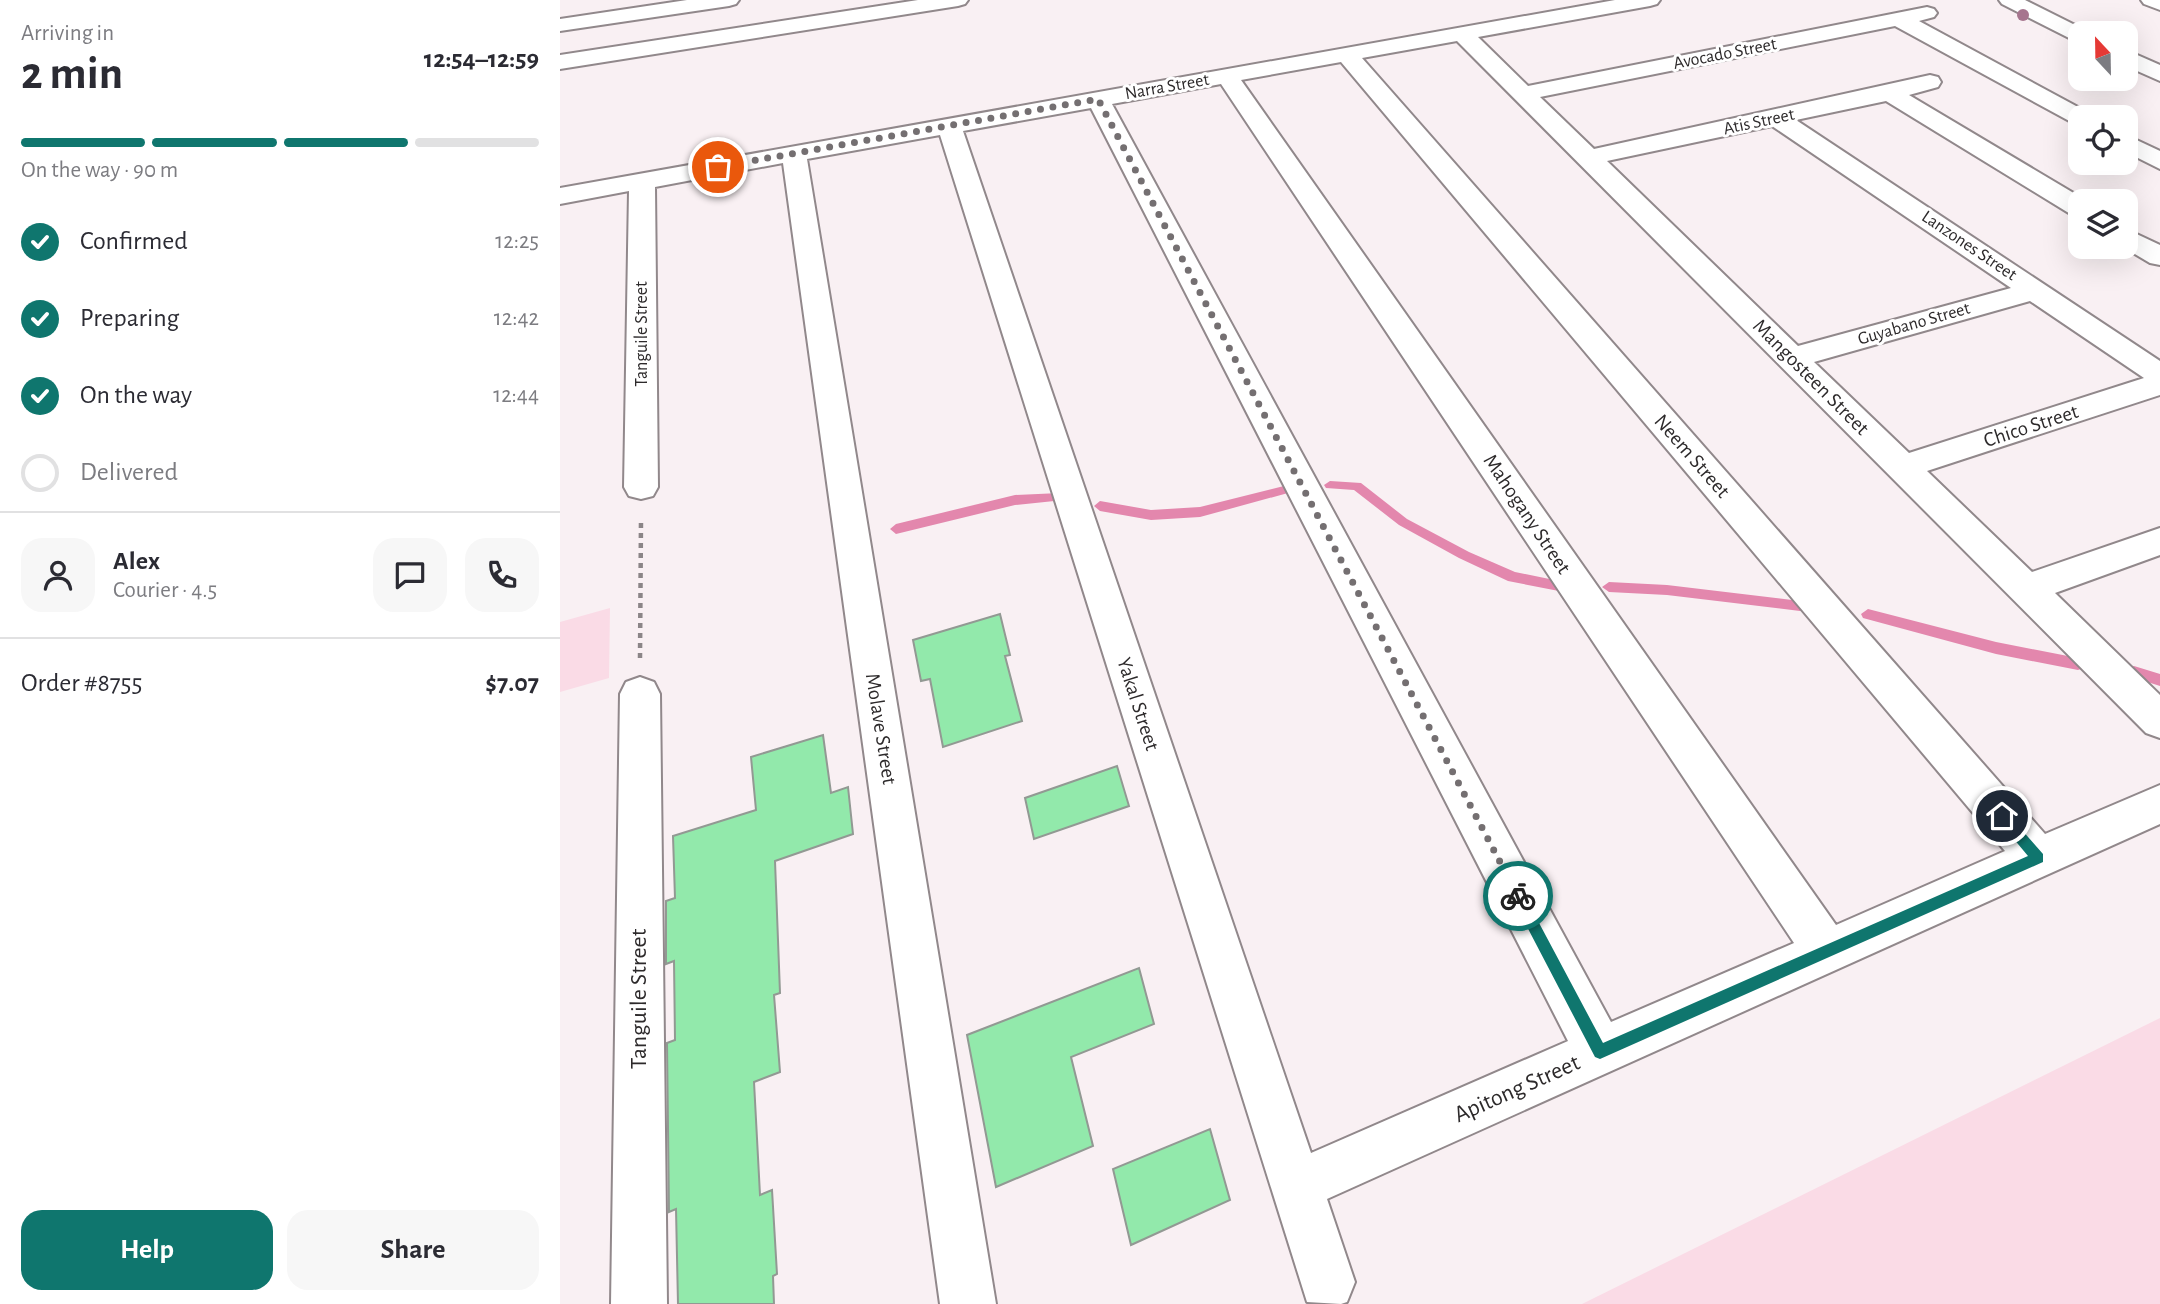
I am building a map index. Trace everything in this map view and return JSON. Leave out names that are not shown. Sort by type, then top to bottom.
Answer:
[{"type":"street","points":[[560,25],[729,0]]},
{"type":"street","points":[[560,62],[958,0]]},
{"type":"street","name":"Narra Street","points":[[560,196],[1462,34],[1582,5],[1650,0]]},
{"type":"street","points":[[2009,0],[2068,29]]},
{"type":"street","points":[[2151,0],[2160,4]]},
{"type":"street","name":"Avocado Street","points":[[1523,94],[1927,13]]},
{"type":"street","points":[[1899,19],[2068,111]]},
{"type":"street","name":"Mangosteen Street","points":[[1462,34],[2160,721]]},
{"type":"street","name":"Neem Street","points":[[1346,54],[2038,858]]},
{"type":"street","points":[[2138,63],[2160,74]]},
{"type":"street","name":"Mahogany Street","points":[[1227,76],[1826,952]]},
{"type":"street","name":"Atis Street","points":[[1588,158],[1930,82]]},
{"type":"street","points":[[1890,93],[2068,201]]},
{"type":"street","points":[[1098,99],[1600,1052]]},
{"type":"street","name":"Lanzones Street","points":[[1777,118],[2160,375]]},
{"type":"street","name":"Yakal Street","points":[[949,126],[1327,1282]]},
{"type":"street","points":[[2138,149],[2160,161]]},
{"type":"street","name":"Molave Street","points":[[794,154],[968,1304]]},
{"type":"street","name":"Tanguile Street","points":[[641,487],[642,181]]},
{"type":"street","points":[[2138,244],[2160,257]]},
{"type":"street","name":"Guyabano Street","points":[[1792,358],[2035,290]]},
{"type":"street","name":"Chico Street","points":[[1902,467],[2160,384]]},
{"type":"street","points":[[2026,589],[2160,541]]},
{"type":"street","name":"Tanguile Street","points":[[639,1304],[640,694]]},
{"type":"street","name":"Apitong Street","points":[[1296,1186],[2160,804]]},
{"type":"path","points":[[640,694],[641,487]]},
{"type":"shaded area","points":[[610,608],[609,678],[560,692],[560,622]]},
{"type":"shaded area","points":[[2160,1018],[2160,1304],[1582,1304]]},
{"type":"building","points":[[1000,614],[1010,655],[1005,656],[1022,721],[943,747],[930,679],[921,681],[913,640]]},
{"type":"building","points":[[823,735],[831,793],[848,787],[853,834],[775,861],[780,993],[774,995],[780,1072],[754,1082],[760,1195],[772,1190],[777,1274],[773,1276],[774,1304],[678,1304],[676,1209],[669,1212],[667,1043],[675,1040],[674,961],[666,964],[666,901],[675,898],[673,836],[756,810],[751,757]]},
{"type":"building","points":[[1117,766],[1129,806],[1034,839],[1025,798]]},
{"type":"building","points":[[1139,968],[1154,1024],[1071,1057],[1093,1146],[996,1187],[967,1035]]},
{"type":"building","points":[[1210,1129],[1230,1200],[1131,1245],[1113,1169]]},
{"type":"waterway","points":[[1330,485],[1357,486],[1403,522],[1464,555],[1513,577],[1564,587]]},
{"type":"waterway","points":[[1100,506],[1151,515],[1200,512],[1284,490]]},
{"type":"waterway","points":[[896,529],[1015,500],[1060,497]]},
{"type":"waterway","points":[[1609,587],[1667,590],[1800,606]]},
{"type":"waterway","points":[[1868,614],[1996,648],[2078,664]]},
{"type":"waterway","points":[[2134,672],[2160,680]]},
{"type":"way so far","points":[[718,167],[1098,99],[1518,896]]},
{"type":"route","points":[[1518,896],[1600,1052],[2038,858],[2002,816]]}]
